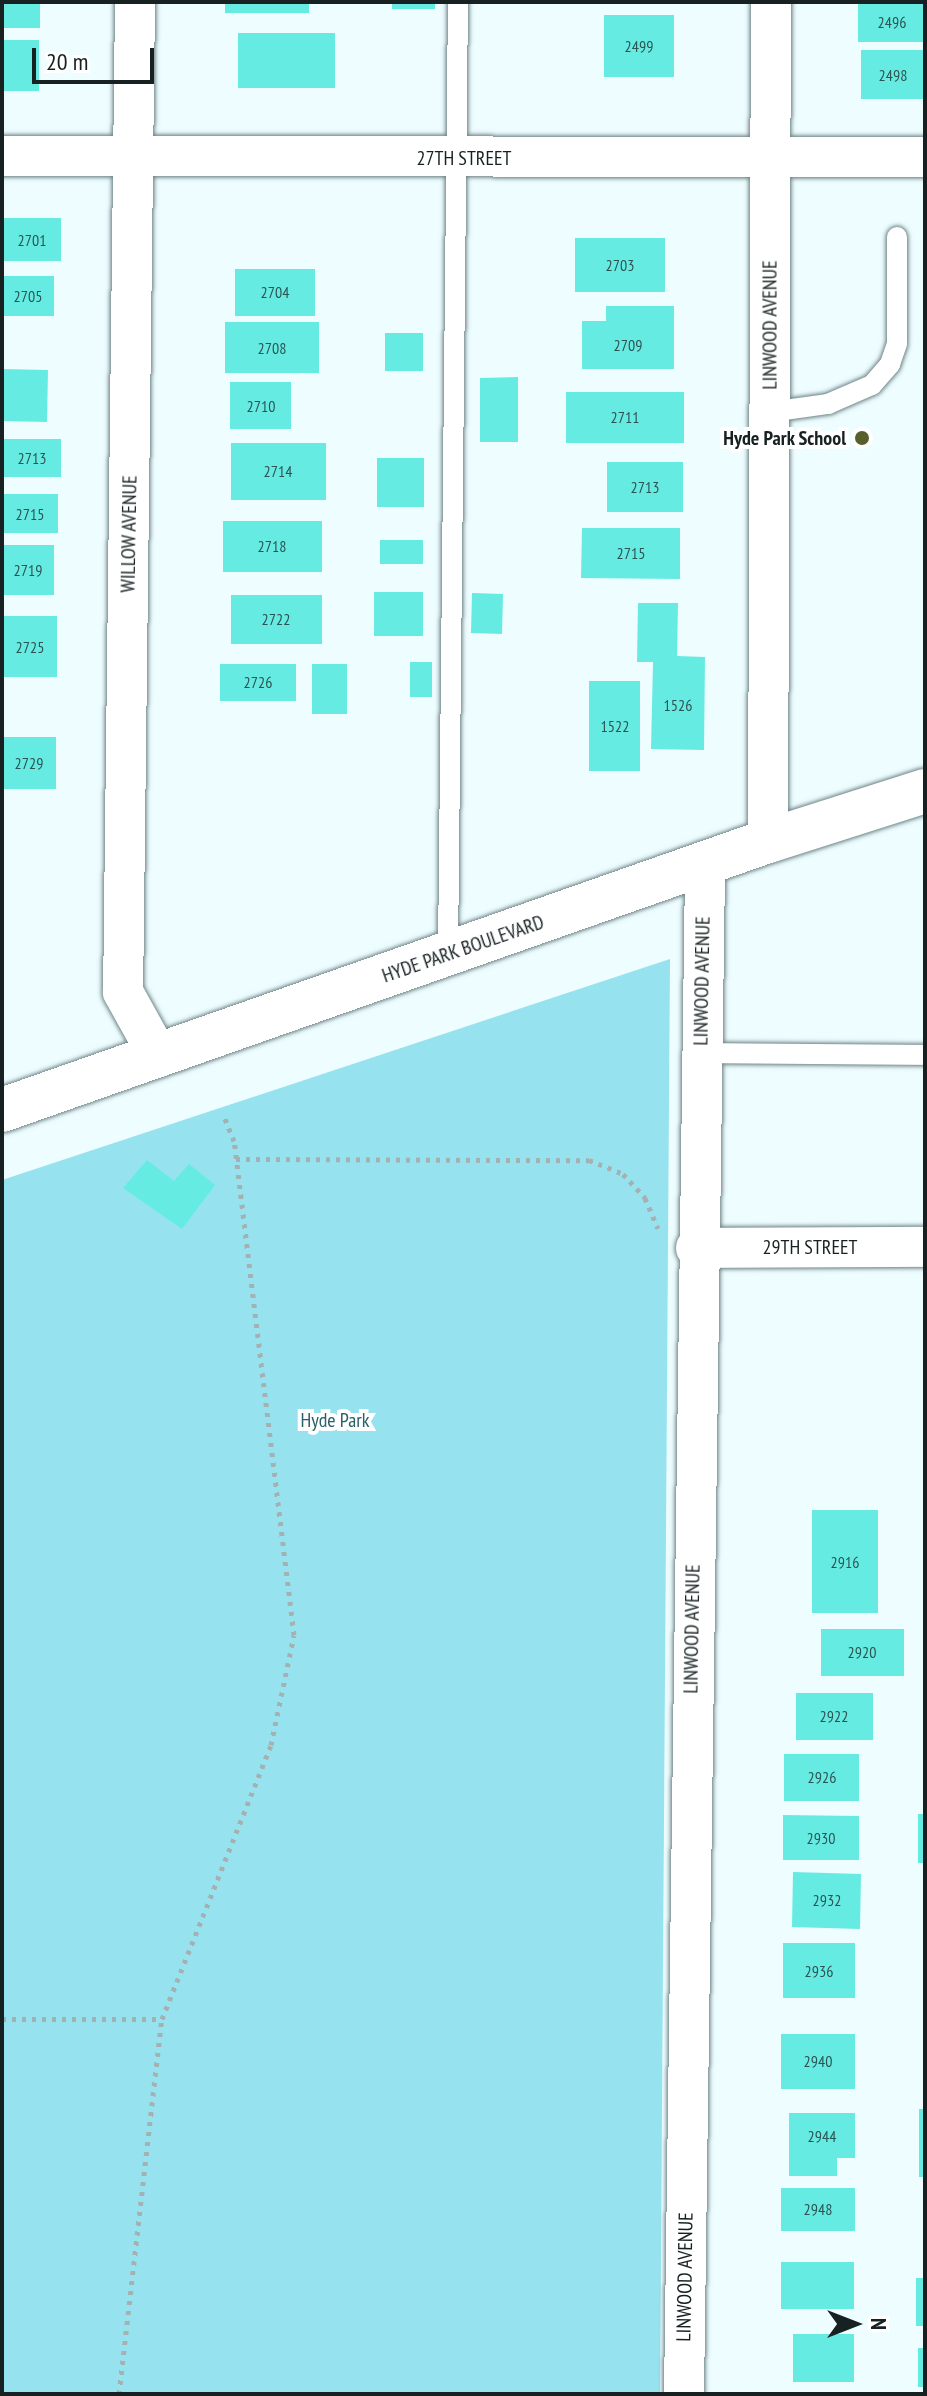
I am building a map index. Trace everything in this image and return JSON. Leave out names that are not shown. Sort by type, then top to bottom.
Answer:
[{"type":"main road","name":"HYDE PARK BOULEVARD","points":[[2,1110],[768,841],[925,791]]},
{"type":"street","name":"WILLOW AVENUE","points":[[135,2],[123,992],[159,1057]]},
{"type":"street","name":"LINWOOD AVENUE","points":[[768,841],[771,2]]},
{"type":"street","name":"27TH STREET","points":[[2,156],[771,160],[925,157]]},
{"type":"street","name":"LINWOOD AVENUE","points":[[684,2394],[677,1245],[701,1053],[705,864]]},
{"type":"street","name":"29TH STREET","points":[[677,1245],[925,1247]]},
{"type":"lane","points":[[448,954],[458,2]]},
{"type":"lane","points":[[770,412],[828,404],[872,385],[890,364],[897,344],[897,237]]},
{"type":"lane","points":[[701,1053],[925,1055]]},
{"type":"path","points":[[119,2394],[162,2019],[271,1745],[294,1635],[236,1159],[224,1116]]},
{"type":"path","points":[[236,1159],[589,1160],[623,1174],[645,1198],[659,1229],[677,1245]]},
{"type":"path","points":[[2,2019],[162,2019]]},
{"type":"green space","name":"Hyde Park","points":[[670,959],[660,2394],[2,2394],[2,1180]]},
{"type":"building","points":[[2,2],[40,2],[40,28],[2,28]]},
{"type":"building","points":[[225,2],[309,2],[309,13],[225,13]]},
{"type":"building","points":[[392,2],[435,2],[435,9],[392,9]]},
{"type":"building","points":[[858,2],[925,2],[925,42],[858,42]]},
{"type":"building","points":[[604,15],[674,15],[674,77],[604,77]]},
{"type":"building","points":[[238,33],[335,33],[335,88],[238,88]]},
{"type":"building","points":[[2,40],[39,40],[39,91],[2,91]]},
{"type":"building","points":[[861,50],[925,50],[925,99],[861,99]]},
{"type":"building","points":[[2,218],[61,218],[61,261],[2,261]]},
{"type":"building","points":[[575,238],[665,238],[665,292],[575,292]]},
{"type":"building","points":[[235,269],[315,269],[315,316],[235,316]]},
{"type":"building","points":[[2,276],[54,276],[54,316],[2,316]]},
{"type":"building","points":[[606,306],[674,306],[674,369],[582,369],[582,321],[606,321]]},
{"type":"building","points":[[225,322],[319,322],[319,373],[225,373]]},
{"type":"building","points":[[385,333],[423,333],[423,371],[385,371]]},
{"type":"building","points":[[2,369],[48,370],[47,422],[2,421]]},
{"type":"building","points":[[518,377],[518,442],[480,442],[480,378]]},
{"type":"building","points":[[230,382],[291,382],[291,429],[230,429]]},
{"type":"building","points":[[566,392],[684,392],[684,443],[566,443]]},
{"type":"building","points":[[2,439],[61,439],[61,477],[2,477]]},
{"type":"building","points":[[231,443],[326,443],[326,500],[231,500]]},
{"type":"building","points":[[377,458],[424,458],[424,507],[377,507]]},
{"type":"building","points":[[607,462],[683,462],[683,512],[607,512]]},
{"type":"building","points":[[2,494],[58,494],[58,533],[2,533]]},
{"type":"building","points":[[223,521],[322,521],[322,572],[223,572]]},
{"type":"building","points":[[582,528],[680,528],[680,579],[581,578]]},
{"type":"building","points":[[380,540],[423,540],[423,564],[380,564]]},
{"type":"building","points":[[2,545],[54,545],[54,595],[2,595]]},
{"type":"building","points":[[374,592],[423,592],[423,636],[374,636]]},
{"type":"building","points":[[472,593],[503,594],[502,634],[471,633]]},
{"type":"building","points":[[231,595],[322,595],[322,644],[231,644]]},
{"type":"building","points":[[638,603],[678,603],[677,656],[705,657],[704,750],[651,749],[653,662],[637,662]]},
{"type":"building","points":[[2,616],[57,616],[57,677],[2,677]]},
{"type":"building","points":[[410,662],[432,662],[432,697],[410,697]]},
{"type":"building","points":[[220,664],[296,664],[296,701],[220,701]]},
{"type":"building","points":[[312,664],[347,664],[347,714],[312,714]]},
{"type":"building","points":[[589,681],[640,681],[640,771],[589,771]]},
{"type":"building","points":[[2,737],[56,737],[56,789],[2,789]]},
{"type":"building","points":[[147,1160],[174,1181],[189,1164],[215,1185],[182,1229],[123,1188]]},
{"type":"building","points":[[812,1510],[878,1510],[878,1613],[812,1613]]},
{"type":"building","points":[[821,1629],[904,1629],[904,1676],[821,1676]]},
{"type":"building","points":[[796,1693],[873,1693],[873,1740],[796,1740]]},
{"type":"building","points":[[784,1754],[859,1754],[859,1801],[784,1801]]},
{"type":"building","points":[[918,1814],[925,1814],[925,1863],[918,1863]]},
{"type":"building","points":[[783,1815],[859,1816],[859,1860],[783,1860]]},
{"type":"building","points":[[793,1872],[861,1874],[860,1929],[792,1927]]},
{"type":"building","points":[[783,1943],[855,1943],[855,1998],[783,1998]]},
{"type":"building","points":[[781,2034],[855,2034],[855,2089],[781,2089]]},
{"type":"building","points":[[919,2109],[925,2109],[925,2177],[919,2177]]},
{"type":"building","points":[[789,2113],[855,2113],[855,2158],[837,2158],[837,2176],[789,2176]]},
{"type":"building","points":[[781,2188],[855,2188],[855,2231],[781,2231]]},
{"type":"building","points":[[781,2262],[854,2262],[854,2309],[781,2309]]},
{"type":"building","points":[[916,2278],[925,2278],[925,2326],[916,2326]]},
{"type":"building","points":[[793,2334],[854,2334],[854,2382],[793,2382]]},
{"type":"building","points":[[918,2348],[925,2348],[925,2387],[918,2387]]},
{"type":"place","name":"Hyde Park School","points":[[862,438]]}]
